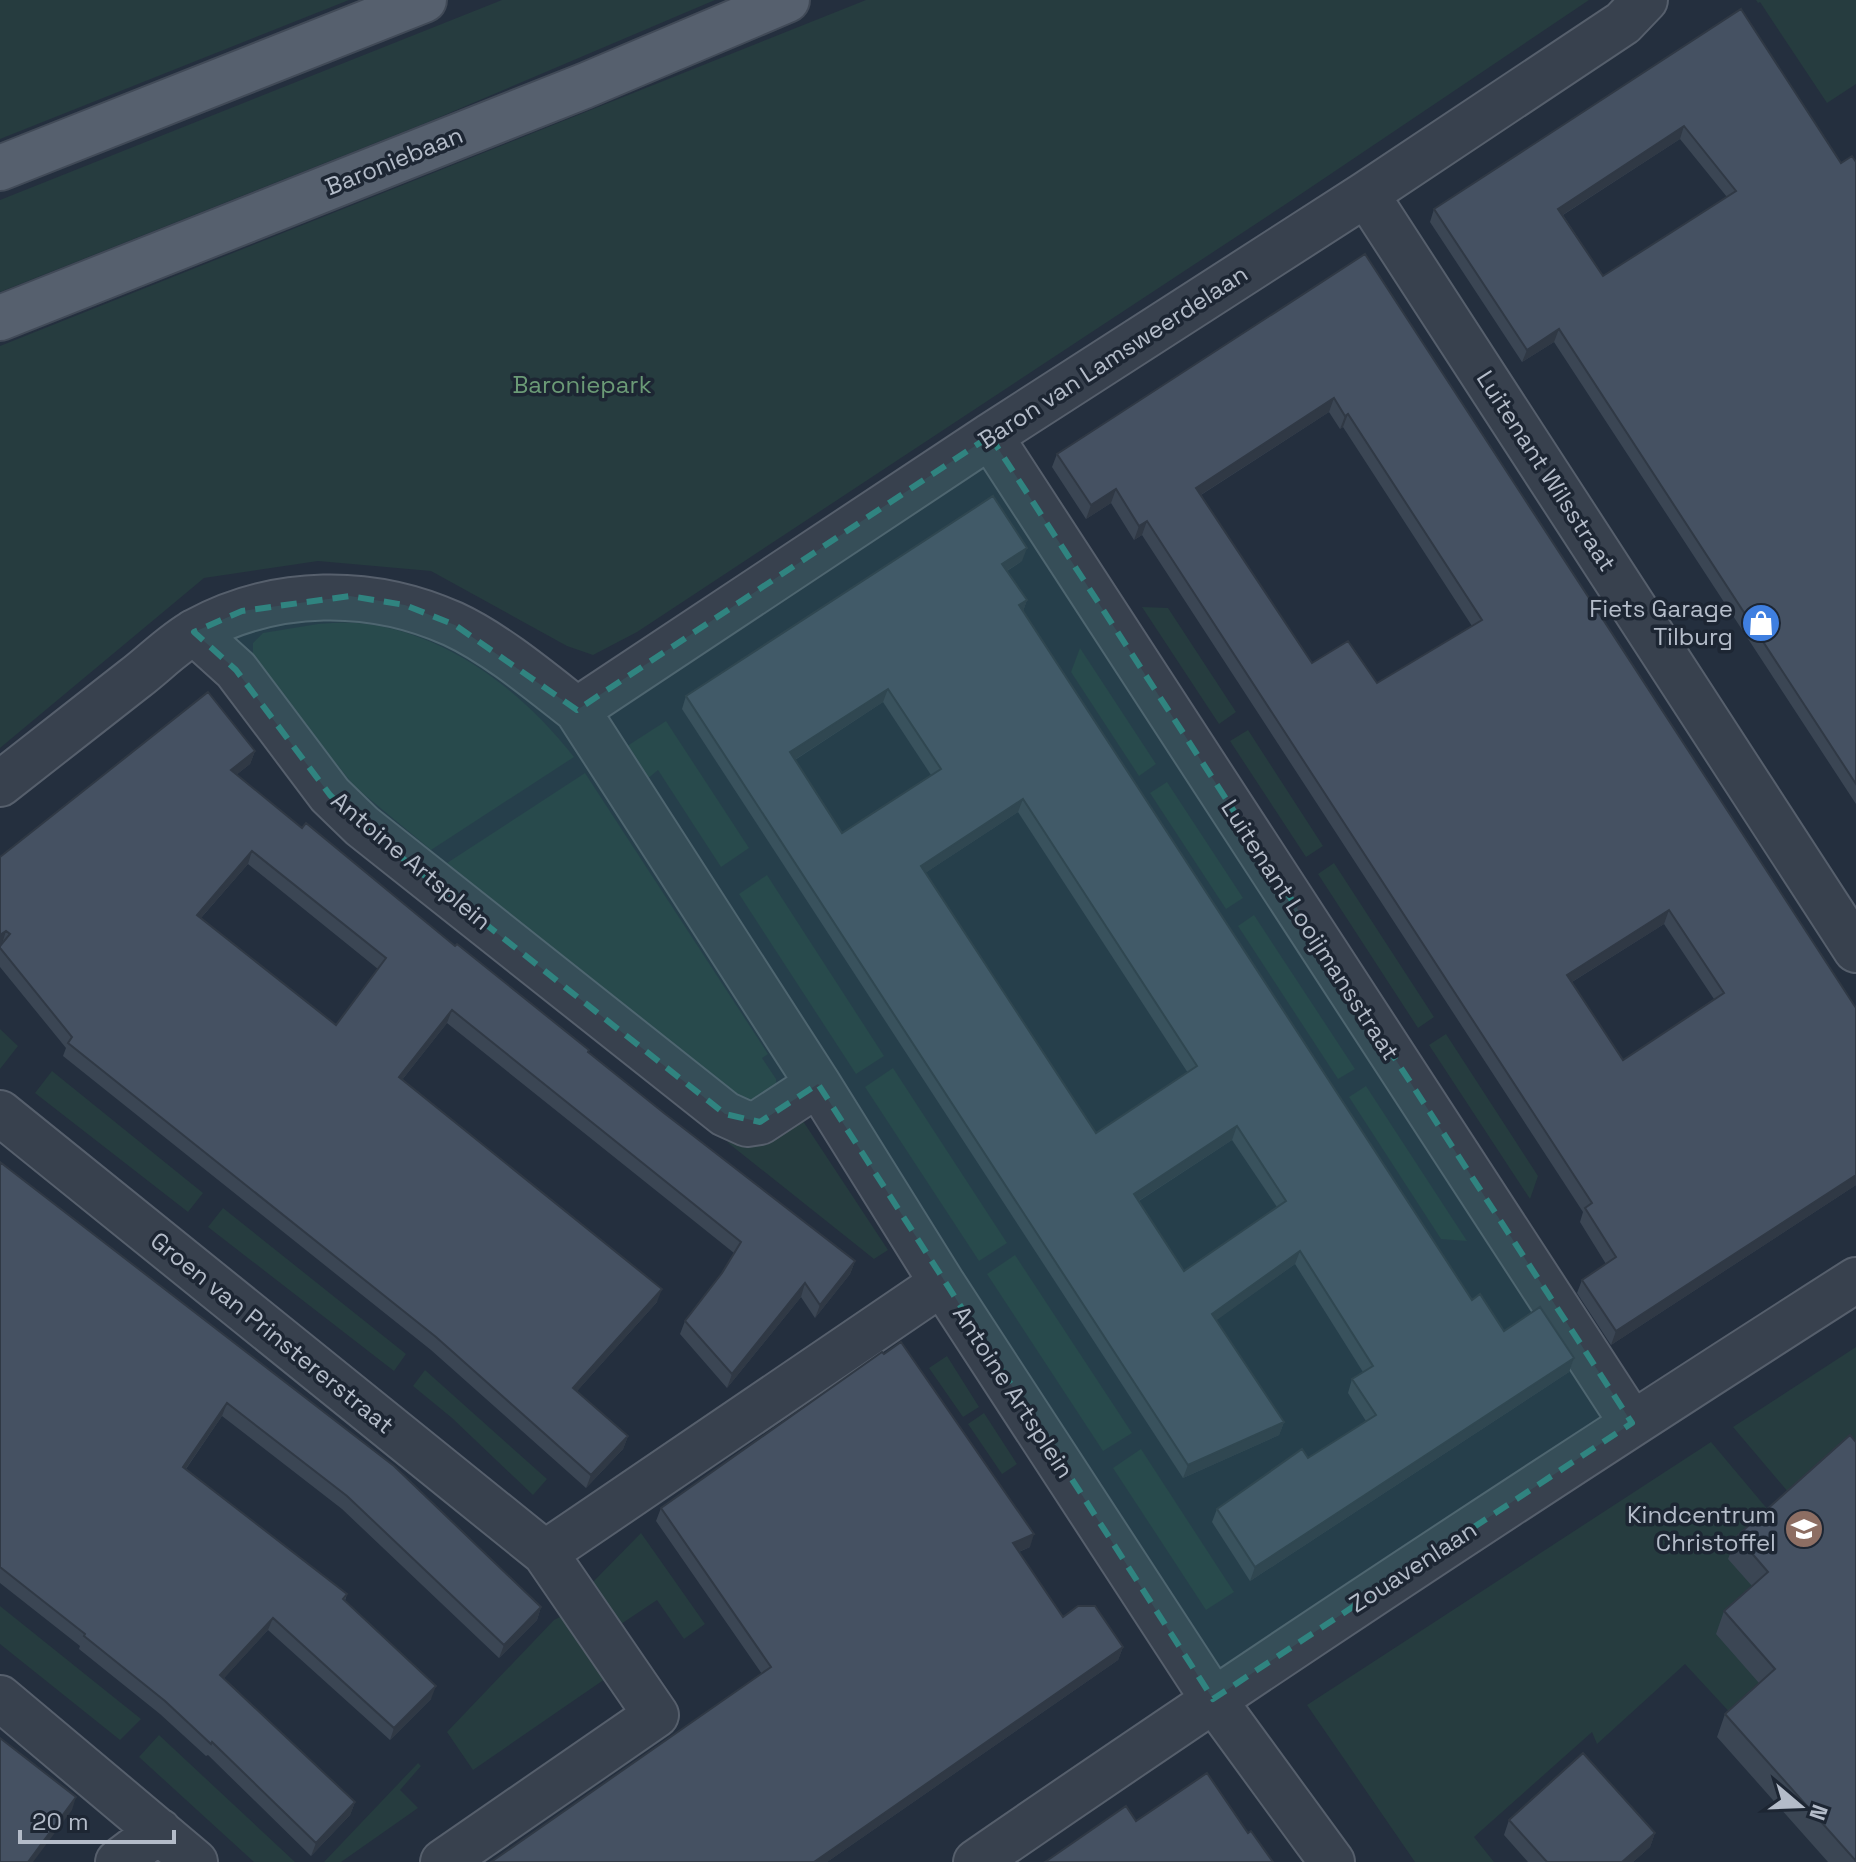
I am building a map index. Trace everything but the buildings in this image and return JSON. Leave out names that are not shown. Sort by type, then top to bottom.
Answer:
[{"type":"main road","points":[[0,168],[424,0]]},
{"type":"main road","name":"Baroniebaan","points":[[0,318],[584,86],[787,0]]},
{"type":"street","name":"Baron van Lamsweerdelaan","points":[[577,710],[990,436],[1366,194],[1623,23],[1645,0]]},
{"type":"street","name":"Luitenant Wilsstraat","points":[[1366,194],[1856,950]]},
{"type":"street","name":"Luitenant Looijmansstraat","points":[[990,436],[1632,1423]]},
{"type":"street","name":"Antoine Artsplein","points":[[818,1084],[760,1122],[747,1124],[725,1114],[362,826],[330,795],[236,670],[194,632],[242,611],[302,598],[350,596],[405,605],[455,625],[534,676],[577,710],[818,1084],[942,1283],[1213,1699],[1332,1862]]},
{"type":"street","points":[[0,784],[194,632]]},
{"type":"street","name":"Groen van Prinstererstraat","points":[[0,1113],[545,1553],[656,1715],[443,1862]]},
{"type":"street","name":"Zouavenlaan","points":[[976,1862],[1213,1699],[1632,1423],[1856,1280]]},
{"type":"street","points":[[545,1553],[942,1283]]},
{"type":"street","points":[[0,1698],[195,1862]]},
{"type":"street","points":[[118,1862],[159,1831]]},
{"type":"highlighted area","points":[[990,436],[1632,1423],[1213,1699],[818,1084],[760,1122],[725,1114],[362,826],[330,795],[236,670],[194,632],[242,611],[350,596],[405,605],[455,625],[577,710]]},
{"type":"green space","points":[[0,0],[349,0],[0,139]]},
{"type":"green space","points":[[502,0],[715,0],[428,122],[0,292],[0,200]]},
{"type":"green space","name":"Baroniepark","points":[[866,0],[1589,0],[637,632],[593,655],[567,646],[431,571],[318,561],[204,578],[0,748],[0,346]]},
{"type":"green space","points":[[1756,0],[1856,0],[1856,84],[1827,103]]},
{"type":"green space","points":[[1142,607],[1168,608],[1236,712],[1219,724]]},
{"type":"green space","points":[[361,623],[398,630],[456,654],[508,689],[532,710],[574,757],[431,850],[354,786],[253,658],[253,643],[263,633],[318,624]]},
{"type":"green space","points":[[1080,648],[1156,764],[1139,776],[1071,672]]},
{"type":"green space","points":[[666,721],[749,848],[721,867],[658,770],[646,780],[621,750]]},
{"type":"green space","points":[[1248,730],[1323,846],[1306,857],[1230,741]]},
{"type":"green space","points":[[585,773],[768,1054],[762,1058],[776,1084],[754,1100],[742,1101],[447,863]]},
{"type":"green space","points":[[1167,782],[1243,898],[1226,909],[1150,793]]},
{"type":"green space","points":[[1334,863],[1434,1017],[1418,1028],[1318,874]]},
{"type":"green space","points":[[767,875],[884,1056],[856,1074],[739,894]]},
{"type":"green space","points":[[1254,915],[1355,1069],[1338,1079],[1238,926]]},
{"type":"green space","points":[[0,1029],[18,1046],[0,1069]]},
{"type":"green space","points":[[1446,1034],[1538,1176],[1530,1199],[1429,1045]]},
{"type":"green space","points":[[893,1068],[1007,1243],[979,1261],[865,1087]]},
{"type":"green space","points":[[52,1071],[203,1193],[188,1212],[35,1093]]},
{"type":"green space","points":[[1366,1086],[1467,1241],[1441,1239],[1349,1097]]},
{"type":"green space","points":[[801,1118],[888,1250],[874,1259],[727,1142],[737,1143]]},
{"type":"green space","points":[[223,1208],[406,1354],[394,1371],[208,1227]]},
{"type":"green space","points":[[1015,1255],[1132,1433],[1103,1451],[987,1274]]},
{"type":"green space","points":[[1856,1347],[1856,1474],[1794,1499],[1733,1427]]},
{"type":"green space","points":[[947,1356],[979,1407],[963,1417],[929,1368]]},
{"type":"green space","points":[[425,1370],[547,1479],[533,1495],[452,1418],[413,1386]]},
{"type":"green space","points":[[984,1413],[1017,1464],[1002,1474],[968,1424]]},
{"type":"green space","points":[[1711,1442],[1774,1517],[1760,1594],[1767,1674],[1747,1731],[1685,1664],[1597,1744],[1592,1732],[1474,1837],[1494,1862],[1415,1862],[1307,1705]]},
{"type":"green space","points":[[1141,1449],[1234,1592],[1206,1610],[1113,1468]]},
{"type":"green space","points":[[641,1533],[705,1624],[684,1639],[657,1600],[621,1624],[591,1584]]},
{"type":"green space","points":[[0,1606],[141,1719],[120,1740],[0,1644]]},
{"type":"green space","points":[[562,1616],[605,1679],[473,1770],[447,1732],[554,1620]]},
{"type":"green space","points":[[159,1735],[295,1862],[254,1862],[139,1757]]},
{"type":"green space","points":[[418,1763],[421,1766],[400,1790],[418,1808],[341,1862],[324,1862]]},
{"type":"place","name":"Fiets Garage Tilburg","points":[[1761,623]]},
{"type":"place","name":"Kindcentrum Christoffel","points":[[1804,1529]]}]
